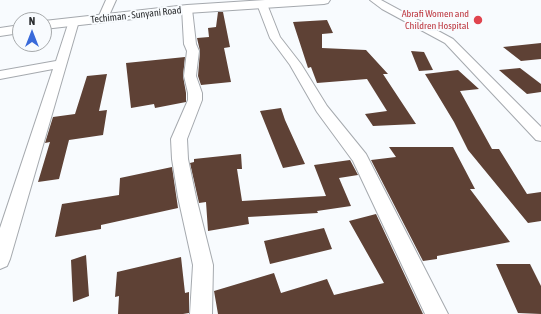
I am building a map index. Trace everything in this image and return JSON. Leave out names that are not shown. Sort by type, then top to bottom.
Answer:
[{"type":"main road","name":"Techiman - Sunyani Road","points":[[52,24],[188,10],[235,3],[262,4],[324,0]]},
{"type":"main road","points":[[0,32],[12,30]]},
{"type":"street","points":[[103,18],[111,0]]},
{"type":"street","points":[[375,0],[449,42],[541,136]]},
{"type":"street","points":[[262,4],[275,38],[295,64],[322,109],[360,158],[436,314]]},
{"type":"street","points":[[188,10],[190,44],[193,51],[190,76],[195,93],[195,100],[179,139],[180,159],[187,196],[203,265],[201,314]]},
{"type":"street","points":[[0,258],[74,21]]},
{"type":"street","points":[[0,75],[61,64]]},
{"type":"building","points":[[218,12],[223,12],[230,47],[224,48],[231,82],[201,85],[198,76],[200,51],[197,38],[209,37],[208,28],[216,27]]},
{"type":"building","points":[[327,20],[333,33],[322,34],[322,48],[366,50],[388,74],[383,74],[416,124],[373,126],[365,114],[387,111],[367,79],[317,83],[311,67],[308,68],[293,22]]},
{"type":"building","points":[[541,43],[541,59],[521,61],[503,47]]},
{"type":"building","points":[[411,51],[424,52],[433,70],[419,71]]},
{"type":"building","points":[[185,57],[183,76],[186,102],[155,108],[154,104],[131,108],[126,63]]},
{"type":"building","points":[[520,68],[541,84],[541,92],[527,94],[499,70]]},
{"type":"building","points":[[458,70],[479,89],[460,91],[492,149],[499,149],[527,194],[541,192],[541,221],[528,223],[468,150],[454,122],[425,74]]},
{"type":"building","points":[[107,74],[99,111],[107,110],[103,135],[69,140],[59,179],[38,182],[50,142],[45,143],[53,117],[75,114],[87,76]]},
{"type":"building","points":[[281,108],[305,164],[283,168],[260,111]]},
{"type":"building","points":[[389,147],[453,147],[475,189],[470,189],[510,242],[437,256],[437,259],[423,261],[371,160],[396,157]]},
{"type":"building","points":[[241,154],[242,169],[237,169],[242,201],[326,196],[314,165],[350,160],[358,175],[339,178],[351,206],[317,211],[318,213],[248,217],[249,224],[208,231],[206,202],[199,203],[190,163],[194,162],[194,159]]},
{"type":"building","points":[[172,167],[178,208],[101,225],[101,229],[55,237],[62,204],[119,195],[120,178]]},
{"type":"building","points":[[376,214],[423,314],[218,314],[214,291],[274,273],[281,293],[327,279],[334,295],[384,283],[349,221]]},
{"type":"building","points":[[324,228],[332,249],[270,264],[264,241]]},
{"type":"building","points":[[86,255],[89,296],[73,302],[71,260]]},
{"type":"building","points":[[181,257],[185,293],[189,292],[189,313],[118,314],[119,296],[115,297],[117,272]]},
{"type":"building","points":[[496,264],[530,264],[541,286],[541,314],[518,313]]},
{"type":"place","name":"Abrafi Women and Children Hospital","points":[[478,20]]}]
